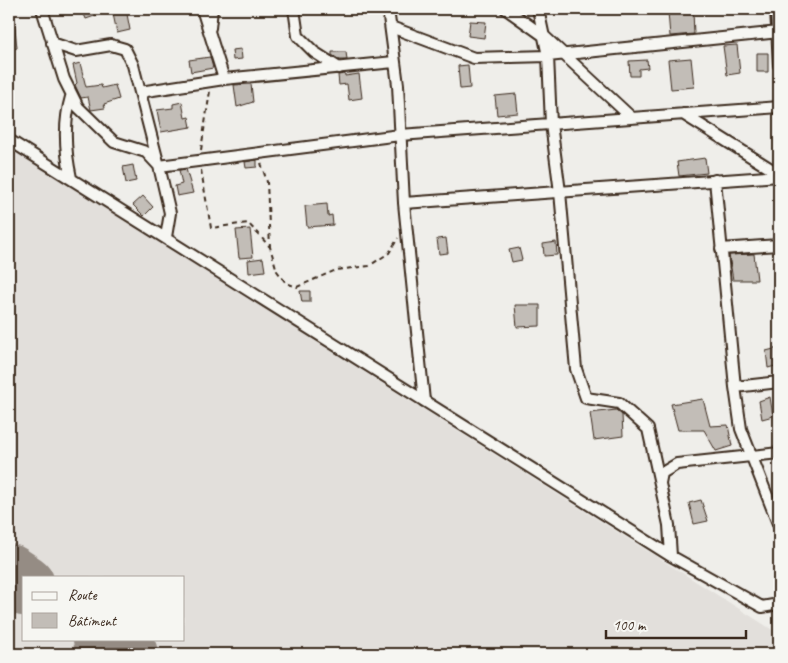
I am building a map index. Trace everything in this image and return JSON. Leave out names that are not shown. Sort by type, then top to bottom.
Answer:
[{"type":"street","points":[[42,9],[71,97],[78,107],[114,142],[146,152],[159,166]]},
{"type":"street","points":[[202,9],[224,79]]},
{"type":"street","points":[[210,33],[212,9]]},
{"type":"street","points":[[294,9],[298,36],[314,52],[339,68]]},
{"type":"street","points":[[388,9],[398,85],[404,203],[424,401]]},
{"type":"street","points":[[506,9],[544,36],[632,118]]},
{"type":"street","points":[[538,9],[548,56],[552,124],[576,369],[586,398],[619,403],[648,429],[669,525]]},
{"type":"street","points":[[776,9],[779,65]]},
{"type":"street","points":[[391,27],[459,54],[474,58],[548,56],[778,33]]},
{"type":"street","points":[[52,43],[76,51],[111,45],[125,49],[133,65],[170,213],[166,237]]},
{"type":"street","points":[[140,92],[224,79],[394,62]]},
{"type":"street","points":[[71,97],[66,113],[66,149],[72,178]]},
{"type":"street","points":[[159,166],[400,135],[779,107]]},
{"type":"street","points":[[683,114],[779,175]]},
{"type":"street","points":[[9,140],[671,556],[762,608],[779,604]]},
{"type":"street","points":[[404,203],[779,175]]},
{"type":"street","points":[[715,180],[735,387],[741,429],[754,457],[779,526]]},
{"type":"street","points":[[721,249],[779,245]]},
{"type":"street","points":[[735,387],[779,382]]},
{"type":"street","points":[[671,556],[669,525],[660,480],[662,473],[668,467],[697,460],[754,457],[779,453]]},
{"type":"path","points":[[211,81],[199,161],[211,228],[248,223],[270,247]]},
{"type":"path","points":[[258,154],[267,182],[270,247],[278,271],[286,283],[298,287],[336,270],[368,266],[389,253],[406,225]]},
{"type":"shaded area","points":[[9,148],[779,634],[779,654],[9,654]]},
{"type":"building","points":[[82,9],[112,9],[112,10],[86,19]]},
{"type":"building","points":[[112,9],[126,9],[130,30],[117,33]]},
{"type":"building","points":[[693,11],[694,34],[670,36],[668,12]]},
{"type":"building","points":[[9,13],[12,13],[14,18],[17,48],[9,50]]},
{"type":"building","points":[[470,21],[486,22],[484,38],[468,36]]},
{"type":"building","points":[[737,45],[740,73],[727,75],[723,46]]},
{"type":"building","points":[[241,49],[242,59],[233,60],[232,50]]},
{"type":"building","points":[[332,52],[346,52],[347,60],[340,60],[332,55]]},
{"type":"building","points":[[757,53],[768,53],[768,72],[757,72]]},
{"type":"building","points":[[210,57],[213,68],[191,72],[189,60]]},
{"type":"building","points":[[691,58],[694,87],[671,89],[668,60]]},
{"type":"building","points":[[647,60],[648,68],[639,69],[639,76],[630,76],[629,61]]},
{"type":"building","points":[[80,63],[86,87],[101,85],[102,88],[115,85],[119,99],[104,104],[105,108],[91,110],[88,97],[81,98],[75,85],[77,83],[73,65]]},
{"type":"building","points":[[468,65],[470,88],[460,89],[458,66]]},
{"type":"building","points":[[345,74],[345,76],[359,74],[362,98],[349,100],[347,84],[339,85],[338,75]]},
{"type":"building","points":[[251,84],[253,102],[237,107],[234,85]]},
{"type":"building","points":[[516,94],[518,113],[497,115],[495,96]]},
{"type":"building","points":[[182,102],[185,118],[189,117],[191,127],[161,132],[157,110],[173,108],[173,104]]},
{"type":"building","points":[[705,158],[707,173],[679,176],[677,162]]},
{"type":"building","points":[[257,160],[257,167],[246,168],[245,162]]},
{"type":"building","points":[[133,165],[136,181],[126,183],[123,167]]},
{"type":"building","points":[[186,169],[193,193],[177,196],[175,186],[182,184],[179,170]]},
{"type":"building","points":[[143,196],[153,207],[144,216],[133,205]]},
{"type":"building","points":[[327,204],[328,216],[332,215],[333,225],[307,227],[305,206]]},
{"type":"building","points":[[250,229],[253,257],[239,258],[236,230]]},
{"type":"building","points":[[446,238],[448,253],[439,254],[437,239]]},
{"type":"building","points":[[556,242],[557,255],[544,256],[543,244]]},
{"type":"building","points":[[519,248],[522,260],[512,262],[509,250]]},
{"type":"building","points":[[754,254],[757,280],[733,280],[729,255]]},
{"type":"building","points":[[263,258],[265,271],[249,273],[248,260]]},
{"type":"building","points":[[300,291],[310,291],[310,302],[302,302]]},
{"type":"building","points":[[515,305],[540,305],[540,326],[517,327]]},
{"type":"building","points":[[778,348],[779,365],[768,368],[766,351]]},
{"type":"building","points":[[770,397],[773,416],[762,419],[759,401]]},
{"type":"building","points":[[703,399],[710,426],[728,425],[732,446],[716,451],[704,430],[678,430],[671,404]]},
{"type":"building","points":[[616,410],[622,415],[623,436],[594,440],[590,413]]},
{"type":"building","points":[[701,500],[708,521],[694,524],[689,503]]},
{"type":"runway","points":[[9,575],[22,584]]},
{"type":"runway","points":[[106,640],[127,654]]}]
